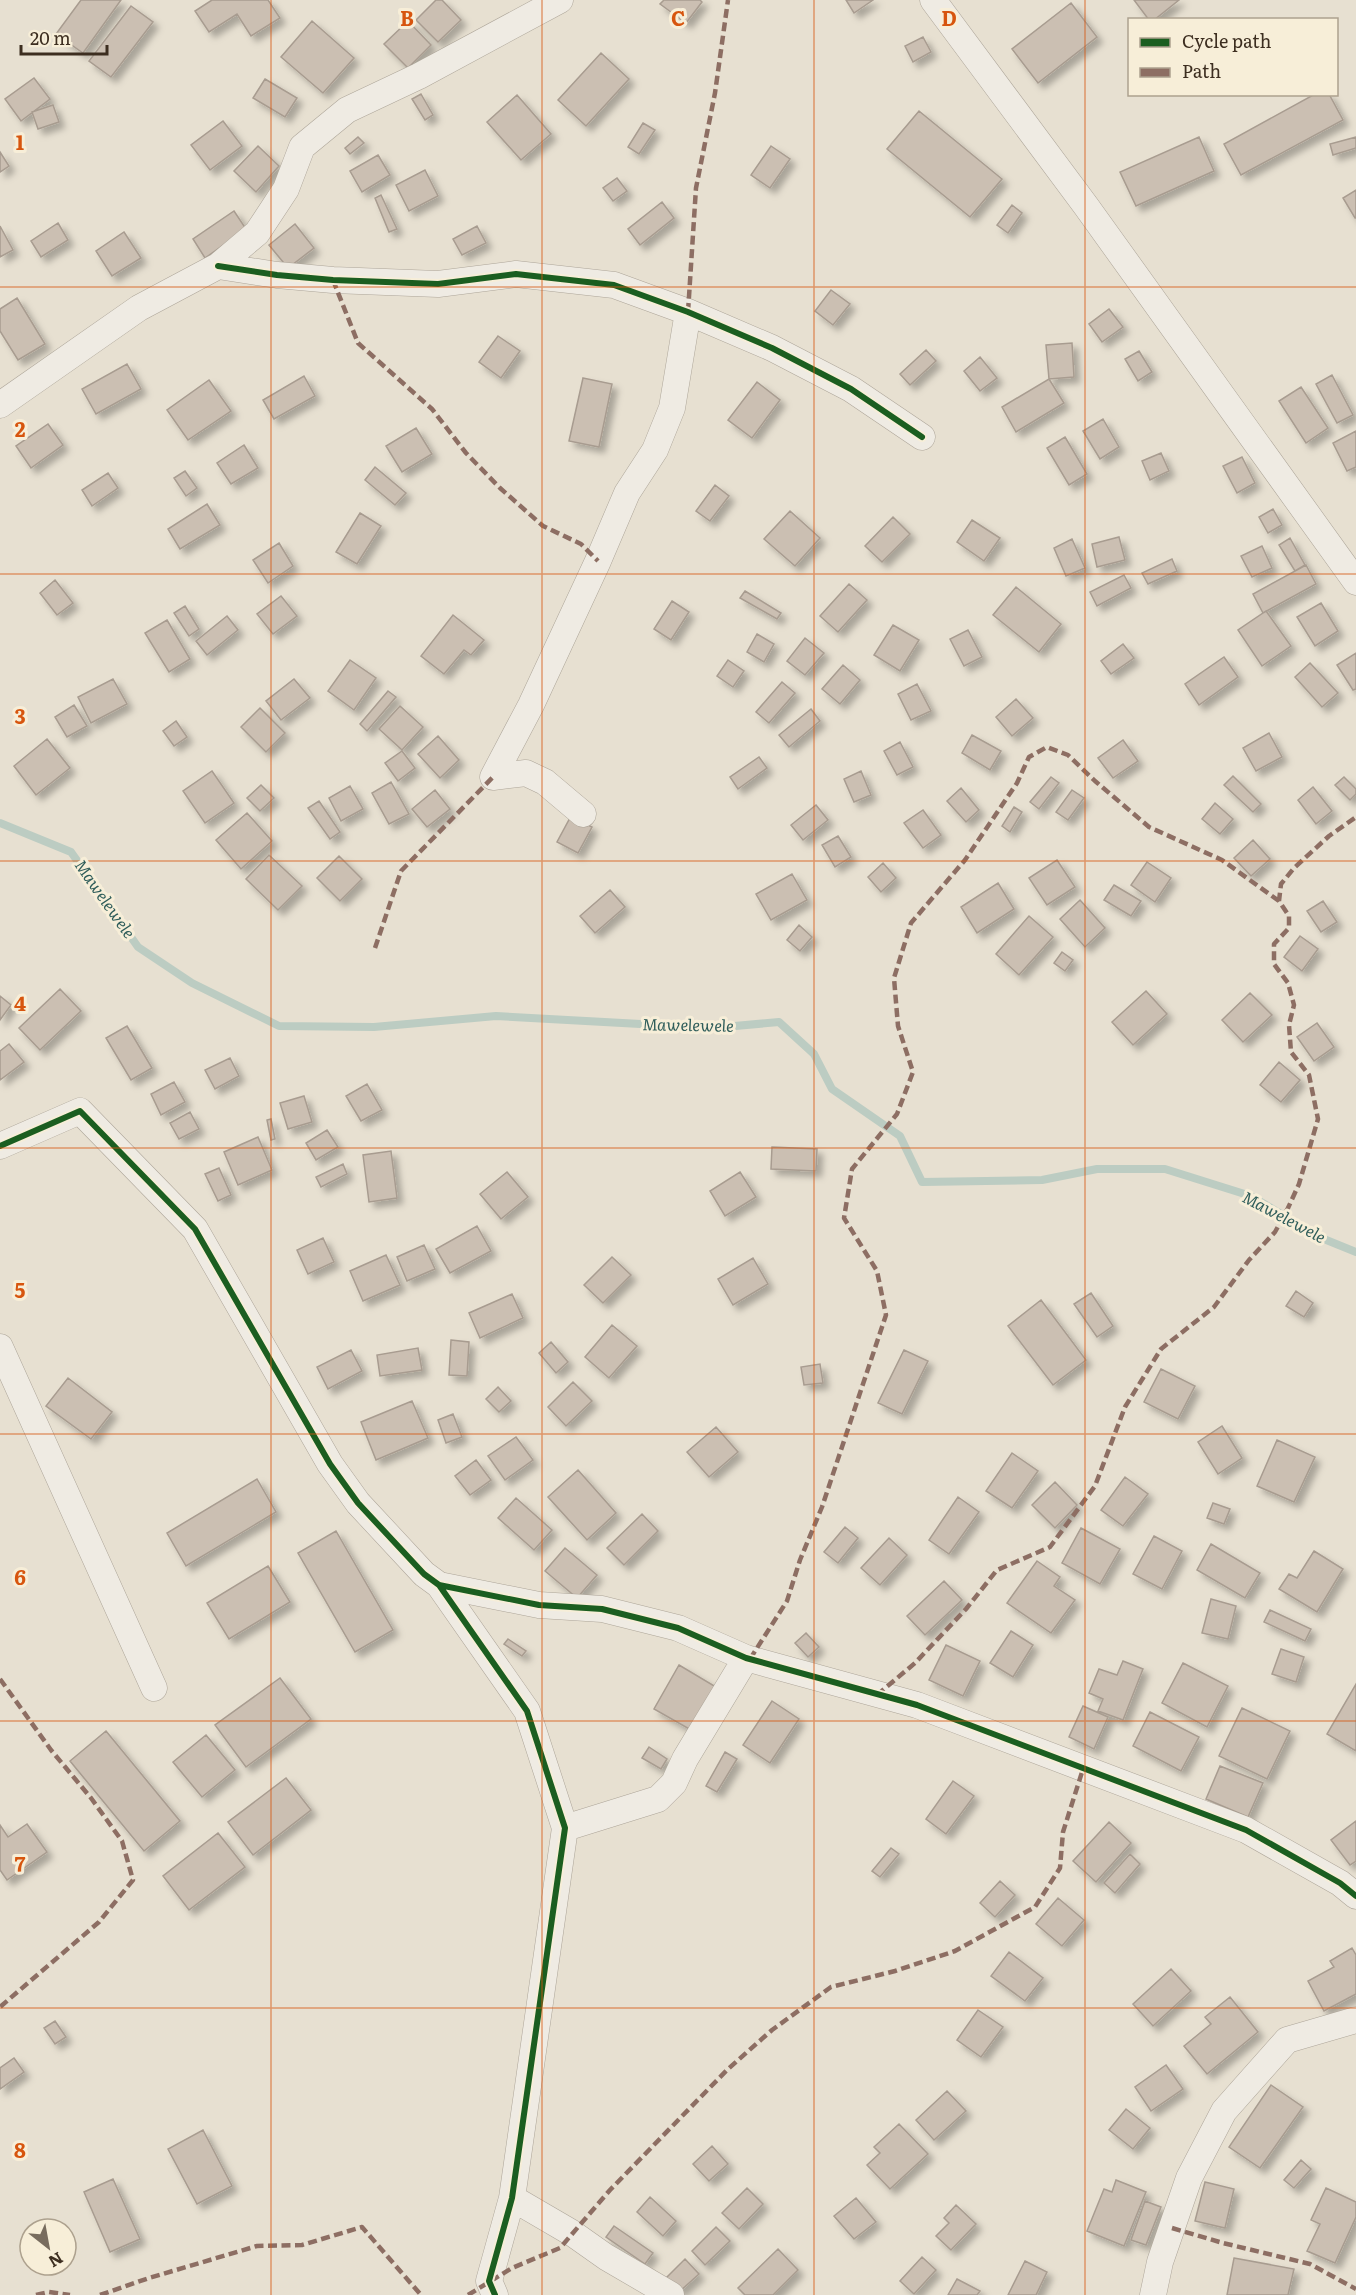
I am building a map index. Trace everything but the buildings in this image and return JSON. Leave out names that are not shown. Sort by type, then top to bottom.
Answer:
[{"type":"street","points":[[0,405],[139,308],[218,266],[257,234],[286,189],[302,147],[347,110],[419,76],[560,0]]},
{"type":"street","points":[[933,0],[1086,206],[1356,582]]},
{"type":"street","points":[[218,266],[277,275],[333,280],[438,284],[516,274],[614,285],[688,312],[772,348],[851,388],[922,437]]},
{"type":"street","points":[[583,814],[545,782],[526,773],[493,777],[531,705],[627,493],[655,450],[672,408],[688,312]]},
{"type":"street","points":[[0,1146],[80,1111],[195,1229],[330,1464],[374,1520],[424,1574],[439,1585],[527,1711],[565,1828],[512,2198],[489,2282],[495,2295]]},
{"type":"street","points":[[0,1347],[154,1688]]},
{"type":"street","points":[[439,1585],[539,1605],[602,1609],[678,1628],[746,1658],[917,1705],[1246,1830],[1340,1883],[1356,1896]]},
{"type":"street","points":[[565,1828],[658,1799],[674,1784],[685,1760],[746,1658]]},
{"type":"street","points":[[1153,2295],[1160,2262],[1189,2178],[1224,2111],[1287,2040],[1356,2020]]},
{"type":"street","points":[[512,2198],[572,2233],[606,2258],[671,2295]]},
{"type":"waterway","name":"Mawelewele","points":[[0,823],[71,852],[138,947],[192,983],[279,1026],[374,1027],[496,1016],[713,1028],[779,1022],[814,1054],[832,1089],[900,1136],[922,1182],[1042,1180],[1097,1169],[1165,1169],[1251,1196],[1319,1237],[1356,1252]]},
{"type":"marked path","points":[[688,312],[696,188],[715,93],[728,0]]},
{"type":"marked path","points":[[333,280],[358,343],[432,409],[466,453],[500,488],[543,526],[581,544],[598,561]]},
{"type":"marked path","points":[[750,1659],[787,1601],[800,1560],[822,1507],[886,1315],[877,1271],[844,1218],[852,1169],[897,1114],[913,1072],[898,1026],[894,978],[911,923],[965,860],[1017,783],[1029,757],[1047,747],[1068,755],[1149,827],[1222,860],[1279,901]]},
{"type":"marked path","points":[[375,948],[401,871],[493,777]]},
{"type":"marked path","points":[[877,1695],[915,1663],[966,1609],[997,1570],[1050,1547],[1095,1486],[1125,1407],[1161,1349],[1214,1307],[1249,1260],[1275,1232],[1299,1184],[1318,1119],[1309,1075],[1291,1052],[1289,1025],[1294,1005],[1288,983],[1274,964],[1274,944],[1289,928],[1289,916],[1279,901],[1281,884],[1294,868],[1329,836],[1356,817]]},
{"type":"marked path","points":[[0,1679],[51,1750],[91,1798],[122,1841],[133,1880],[99,1922],[0,2007]]},
{"type":"marked path","points":[[468,2295],[512,2268],[560,2248],[610,2190],[728,2069],[772,2030],[831,1987],[895,1971],[955,1951],[1035,1907],[1060,1868],[1063,1832],[1083,1769]]},
{"type":"marked path","points":[[100,2295],[257,2246],[302,2245],[362,2227],[421,2295]]},
{"type":"marked path","points":[[1172,2228],[1310,2264],[1356,2289]]},
{"type":"marked path","points":[[36,2295],[49,2292],[70,2295]]},
{"type":"cycle path","points":[[218,266],[277,275],[333,280],[438,284],[516,274],[614,285],[688,312],[772,348],[851,389],[922,437]]},
{"type":"cycle path","points":[[0,1146],[80,1111],[195,1229],[330,1464],[358,1503],[424,1574],[439,1585],[539,1605],[602,1609],[678,1628],[746,1658],[917,1705],[1246,1830],[1340,1883],[1356,1896]]},
{"type":"cycle path","points":[[439,1585],[527,1711],[565,1828],[512,2198],[489,2281],[495,2295]]}]
